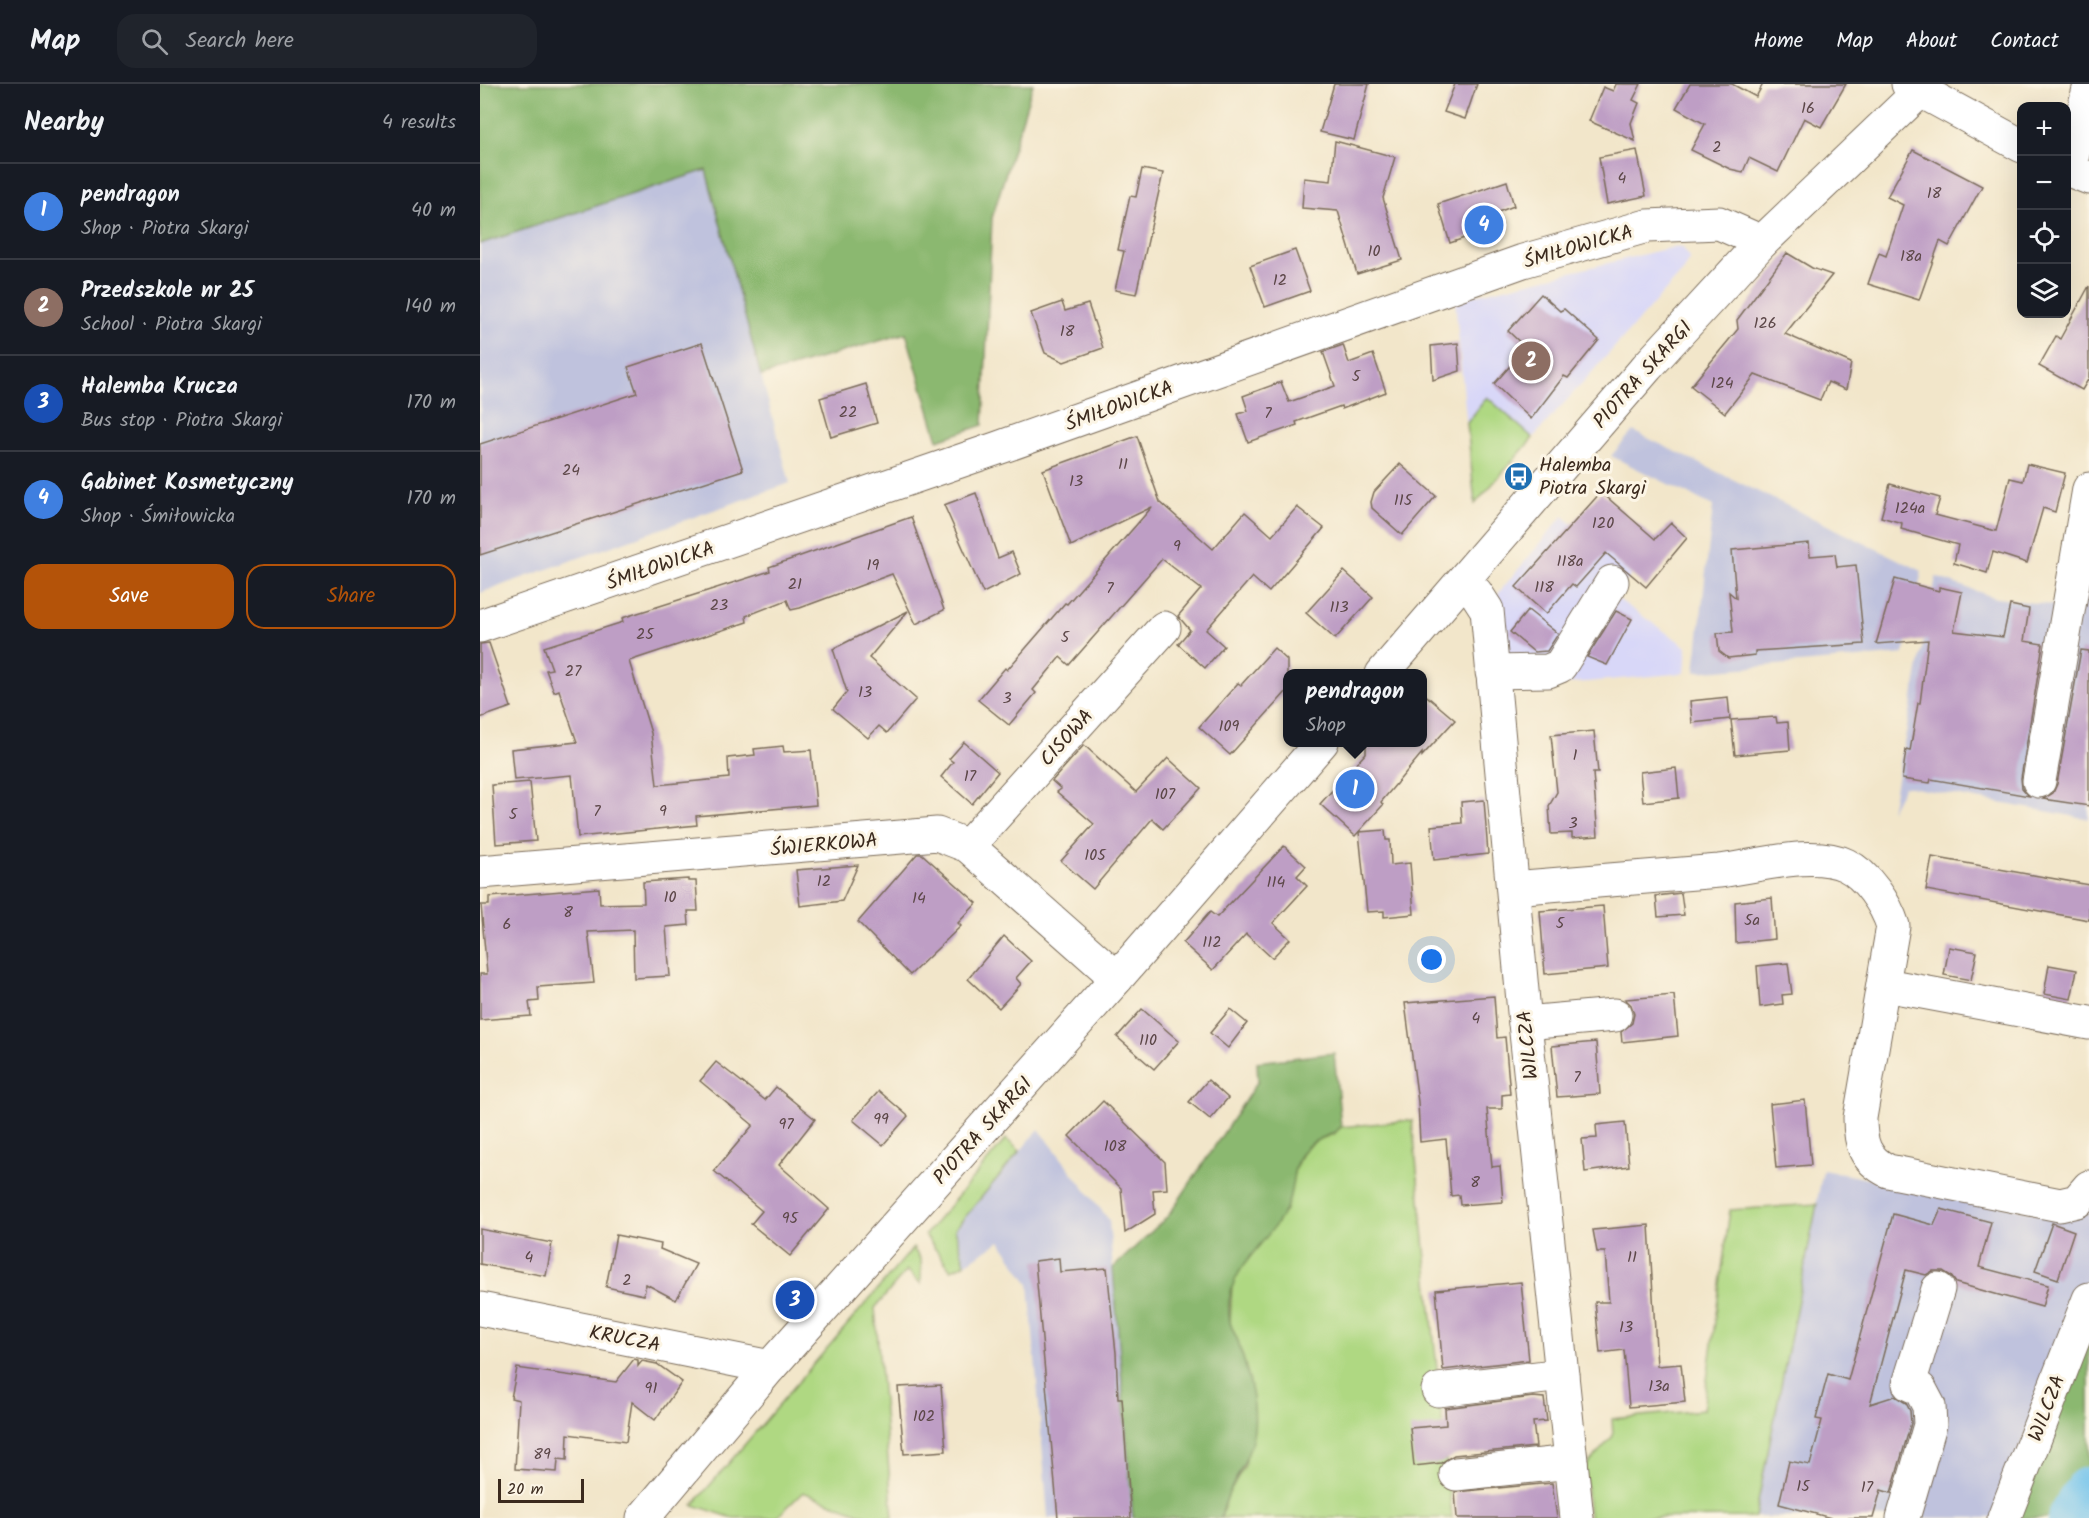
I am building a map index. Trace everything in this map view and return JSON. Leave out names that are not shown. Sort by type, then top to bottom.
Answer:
[{"type":"street","points":[[1914,88],[2017,143]]},
{"type":"street","name":"PIOTRA SKARGI","points":[[1386,669],[1647,367],[1762,242],[1914,88]]},
{"type":"street","points":[[2075,172],[2089,89]]},
{"type":"street","name":"ŚMIŁOWICKA","points":[[480,626],[987,452],[1522,261],[1658,225],[1719,223],[1762,242]]},
{"type":"street","points":[[2039,781],[2089,489]]},
{"type":"street","name":"WILCZA","points":[[1462,582],[1476,593],[1487,610],[1525,1023],[1577,1518]]},
{"type":"street","points":[[1492,672],[1548,671],[1560,666],[1612,582]]},
{"type":"street","name":"CISOWA","points":[[968,846],[1164,628]]},
{"type":"street","name":"PIOTRA SKARGI","points":[[643,1518],[770,1368],[1117,978],[1318,747]]},
{"type":"street","name":"ŚWIERKOWA","points":[[480,872],[937,834],[968,846],[1117,978]]},
{"type":"street","points":[[1513,888],[1721,870],[1795,859],[1846,864],[1861,875],[1889,915],[1893,926],[1885,985],[1860,1118],[1862,1148],[1873,1162],[1888,1171],[2060,1205],[2077,1202],[2089,1187]]},
{"type":"street","points":[[1885,985],[2089,1023]]},
{"type":"street","points":[[1525,1023],[1615,1015]]},
{"type":"street","points":[[1903,1518],[1930,1425],[1929,1406],[1920,1389],[1909,1384],[1938,1289]]},
{"type":"street","name":"WILCZA","points":[[2004,1518],[2089,1299]]},
{"type":"street","name":"KRUCZA","points":[[480,1309],[770,1368]]},
{"type":"street","points":[[1438,1390],[1562,1376]]},
{"type":"street","points":[[1456,1474],[1571,1462]]},
{"type":"shaded area","points":[[706,170],[790,483],[480,593],[480,244]]},
{"type":"shaded area","points":[[1674,247],[1683,248],[1690,259],[1684,270],[1474,503],[1455,300]]},
{"type":"shaded area","points":[[1633,431],[1922,571],[1904,654],[1695,672],[1713,506],[1611,456]]},
{"type":"shaded area","points":[[1563,516],[1631,575],[1615,597],[1687,647],[1685,673],[1510,689],[1496,596]]},
{"type":"shaded area","points":[[2089,524],[2089,819],[1904,786],[1891,811],[1936,577],[1996,598],[2074,608]]},
{"type":"shaded area","points":[[1039,1129],[1109,1220],[1133,1518],[1048,1518],[1029,1284],[1000,1241],[965,1264],[955,1229]]},
{"type":"shaded area","points":[[1823,1170],[2071,1219],[2089,1206],[2089,1275],[1993,1518],[1755,1517]]},
{"type":"green space","points":[[480,84],[1033,84],[992,218],[983,425],[938,440],[906,333],[761,376],[706,170],[480,244]]},
{"type":"green space","points":[[1487,397],[1533,438],[1475,504],[1467,423]]},
{"type":"green space","points":[[1334,1053],[1341,1127],[1312,1143],[1303,1151],[1296,1164],[1286,1208],[1268,1236],[1238,1273],[1232,1288],[1229,1304],[1230,1322],[1248,1375],[1255,1418],[1252,1441],[1228,1495],[1221,1518],[1133,1518],[1113,1268],[1169,1215],[1258,1081],[1257,1062]]},
{"type":"green space","points":[[1412,1120],[1452,1518],[1221,1518],[1228,1494],[1245,1465],[1254,1413],[1247,1372],[1230,1323],[1232,1285],[1238,1271],[1286,1210],[1294,1171],[1303,1151],[1317,1140],[1334,1134],[1341,1127]]},
{"type":"green space","points":[[1006,1139],[1020,1151],[955,1229],[965,1264],[951,1270],[925,1235]]},
{"type":"green space","points":[[1817,1204],[1755,1517],[1589,1518],[1585,1467],[1613,1436],[1612,1419],[1703,1410],[1730,1210]]},
{"type":"green space","points":[[913,1248],[921,1260],[921,1284],[907,1270],[875,1308],[893,1518],[872,1518],[803,1492],[776,1518],[733,1518],[693,1505]]},
{"type":"green space","points":[[2089,1326],[2089,1488],[2074,1508],[2070,1518],[2017,1518]]},
{"type":"building","points":[[1334,84],[1369,84],[1354,140],[1320,132]]},
{"type":"building","points":[[1455,84],[1477,84],[1465,119],[1444,112]]},
{"type":"building","points":[[1616,84],[1641,84],[1633,100],[1639,103],[1631,123],[1635,141],[1589,121],[1603,87],[1613,91]]},
{"type":"building","points":[[1690,84],[1732,84],[1756,97],[1763,84],[1846,84],[1821,127],[1804,118],[1778,172],[1749,158],[1743,172],[1730,169],[1691,150],[1705,124],[1676,108]]},
{"type":"building","points":[[1335,141],[1395,157],[1383,198],[1402,260],[1357,274],[1338,211],[1302,208],[1304,178],[1331,181]]},
{"type":"building","points":[[1637,150],[1646,196],[1607,204],[1599,157]]},
{"type":"building","points":[[1913,150],[1982,186],[1949,246],[1940,241],[1919,300],[1868,284],[1879,253],[1886,256],[1903,205],[1887,197]]},
{"type":"building","points":[[1142,169],[1163,173],[1136,294],[1115,290],[1124,251],[1118,250],[1130,196],[1136,197]]},
{"type":"building","points":[[1507,181],[1514,206],[1498,212],[1502,225],[1450,243],[1438,204]]},
{"type":"building","points":[[1295,250],[1310,291],[1265,307],[1250,266]]},
{"type":"building","points":[[1787,253],[1812,268],[1832,275],[1785,334],[1851,363],[1846,390],[1828,382],[1820,400],[1755,375],[1725,413],[1691,386],[1738,329],[1737,320]]},
{"type":"building","points":[[2089,286],[2089,378],[2082,390],[2039,366],[2056,336],[2060,339]]},
{"type":"building","points":[[1541,294],[1560,311],[1564,309],[1599,340],[1568,378],[1564,376],[1531,419],[1494,384],[1526,348],[1508,331]]},
{"type":"building","points":[[1062,302],[1065,311],[1088,304],[1103,348],[1064,362],[1045,353],[1031,313]]},
{"type":"building","points":[[702,343],[743,470],[480,555],[480,444],[637,393],[628,367]]},
{"type":"building","points":[[1458,343],[1460,371],[1433,380],[1431,346]]},
{"type":"building","points":[[1343,345],[1349,363],[1373,354],[1386,392],[1342,409],[1341,406],[1296,422],[1297,425],[1248,442],[1238,414],[1248,411],[1243,396],[1281,382],[1289,402],[1335,386],[1323,352]]},
{"type":"building","points":[[866,384],[877,423],[831,437],[820,398]]},
{"type":"building","points":[[1137,436],[1160,502],[1213,549],[1245,512],[1272,536],[1297,507],[1324,528],[1269,592],[1252,577],[1206,630],[1224,646],[1205,668],[1178,644],[1190,630],[1178,616],[1201,589],[1162,559],[1069,665],[1060,657],[1033,690],[1036,693],[1009,725],[978,700],[1065,603],[1067,604],[1152,507],[1071,546],[1043,470]]},
{"type":"building","points":[[1400,464],[1436,496],[1402,535],[1372,508],[1371,502],[1374,492]]},
{"type":"building","points":[[2027,464],[2065,473],[2055,512],[2043,508],[2027,563],[1993,552],[1987,573],[1954,563],[1958,545],[1901,529],[1902,523],[1881,517],[1890,484],[1940,498],[1935,515],[1996,531],[2010,478],[2023,481]]},
{"type":"building","points":[[1601,492],[1655,539],[1671,523],[1687,538],[1646,587],[1606,553],[1576,587],[1572,584],[1546,614],[1516,587]]},
{"type":"building","points":[[976,493],[998,558],[1012,552],[1021,574],[983,593],[944,505]]},
{"type":"building","points":[[911,517],[944,610],[916,624],[892,574],[800,608],[791,610],[787,600],[746,616],[747,622],[629,661],[651,733],[657,785],[729,778],[728,758],[755,755],[754,749],[783,746],[784,752],[811,750],[816,805],[696,816],[697,825],[578,837],[572,775],[514,780],[511,749],[577,742],[559,690],[554,692],[546,670],[552,669],[544,647],[623,622],[622,618],[770,571],[769,567]]},
{"type":"building","points":[[1809,543],[1810,556],[1835,554],[1837,567],[1856,565],[1864,644],[1755,651],[1755,655],[1728,658],[1719,651],[1717,633],[1733,632],[1729,592],[1736,598],[1732,550]]},
{"type":"building","points":[[1344,571],[1373,597],[1335,639],[1306,613]]},
{"type":"building","points":[[1895,579],[1939,591],[1939,587],[1962,592],[1954,631],[2003,637],[2010,605],[2029,609],[2024,641],[2043,644],[2021,778],[2022,788],[2029,796],[1931,779],[1930,783],[1902,779],[1906,750],[1910,751],[1918,703],[1920,703],[1928,640],[1876,644]]},
{"type":"building","points":[[1528,610],[1558,634],[1547,651],[1534,652],[1510,632]]},
{"type":"building","points":[[908,611],[869,658],[916,699],[887,733],[879,726],[868,738],[833,709],[847,692],[833,649]]},
{"type":"building","points":[[1616,611],[1632,619],[1607,665],[1587,657]]},
{"type":"building","points":[[489,643],[511,707],[480,718],[480,644]]},
{"type":"building","points":[[1274,648],[1287,660],[1287,669],[1283,669],[1283,695],[1230,755],[1199,727],[1238,683],[1241,685]]},
{"type":"building","points":[[2081,650],[2089,651],[2089,806],[2043,799],[2053,793],[2057,784]]},
{"type":"building","points":[[1427,696],[1455,720],[1422,756],[1422,753],[1381,802],[1383,805],[1355,836],[1320,804],[1366,753],[1366,747],[1427,747]]},
{"type":"building","points":[[1728,697],[1730,719],[1692,723],[1690,701]]},
{"type":"building","points":[[1776,717],[1777,723],[1788,722],[1790,750],[1735,755],[1731,720]]},
{"type":"building","points":[[1594,731],[1598,773],[1593,773],[1598,836],[1572,838],[1572,833],[1551,834],[1549,806],[1557,792],[1551,735]]},
{"type":"building","points":[[964,742],[998,772],[972,804],[941,777],[953,762],[949,759]]},
{"type":"building","points":[[1084,745],[1136,792],[1168,758],[1201,788],[1163,829],[1152,819],[1093,889],[1061,861],[1094,824],[1057,792],[1061,789],[1052,781]]},
{"type":"building","points":[[1676,768],[1679,798],[1643,802],[1640,772]]},
{"type":"building","points":[[530,782],[536,841],[496,844],[492,785]]},
{"type":"building","points":[[1484,800],[1488,854],[1434,860],[1431,826],[1462,823],[1461,802]]},
{"type":"building","points":[[1385,830],[1386,840],[1390,840],[1391,865],[1410,863],[1414,914],[1384,917],[1384,911],[1367,912],[1359,832]]},
{"type":"building","points":[[1284,846],[1306,866],[1297,876],[1307,886],[1273,923],[1290,939],[1272,958],[1246,934],[1213,970],[1183,943],[1210,912],[1217,917]]},
{"type":"building","points":[[917,854],[922,854],[977,903],[958,923],[961,926],[910,975],[858,922]]},
{"type":"building","points":[[1932,857],[2089,885],[2089,920],[1926,890]]},
{"type":"building","points":[[858,865],[842,901],[800,906],[796,870]]},
{"type":"building","points":[[688,879],[688,881],[696,881],[698,911],[688,911],[689,925],[666,927],[670,976],[634,978],[633,930],[588,932],[594,983],[538,987],[539,1001],[529,1002],[531,1016],[480,1020],[480,974],[487,974],[481,905],[489,905],[489,897],[599,888],[600,904],[644,903],[643,882]]},
{"type":"building","points":[[1681,893],[1684,915],[1658,917],[1656,896]]},
{"type":"building","points":[[1772,898],[1775,939],[1736,943],[1735,902]]},
{"type":"building","points":[[1603,906],[1608,968],[1545,974],[1540,911]]},
{"type":"building","points":[[1004,936],[1031,961],[1016,978],[1021,984],[999,1008],[968,979]]},
{"type":"building","points":[[1949,947],[1977,952],[1971,980],[1944,975]]},
{"type":"building","points":[[1788,963],[1792,994],[1782,995],[1783,1004],[1760,1007],[1757,966]]},
{"type":"building","points":[[2049,965],[2077,970],[2071,999],[2044,994]]},
{"type":"building","points":[[1674,995],[1678,1036],[1622,1042],[1621,1032],[1632,1023],[1634,1014],[1631,1005],[1625,999]]},
{"type":"building","points":[[1494,996],[1497,1038],[1505,1037],[1510,1094],[1502,1095],[1502,1109],[1487,1109],[1492,1167],[1500,1166],[1503,1202],[1460,1205],[1459,1195],[1451,1196],[1446,1139],[1420,1142],[1418,1102],[1405,1003]]},
{"type":"building","points":[[1142,1009],[1179,1041],[1154,1069],[1117,1037]]},
{"type":"building","points":[[1230,1009],[1247,1023],[1228,1048],[1210,1033]]},
{"type":"building","points":[[1596,1042],[1600,1094],[1557,1097],[1552,1046]]},
{"type":"building","points":[[716,1062],[765,1100],[776,1087],[815,1119],[779,1165],[829,1209],[790,1256],[751,1224],[762,1211],[714,1171],[753,1125],[700,1081]]},
{"type":"building","points":[[1208,1080],[1228,1098],[1210,1119],[1189,1102]]},
{"type":"building","points":[[879,1091],[908,1116],[883,1145],[853,1120]]},
{"type":"building","points":[[1805,1100],[1811,1165],[1776,1168],[1770,1104]]},
{"type":"building","points":[[1103,1101],[1165,1162],[1167,1189],[1153,1190],[1155,1214],[1125,1233],[1121,1188],[1069,1136]]},
{"type":"building","points":[[1625,1122],[1629,1166],[1585,1172],[1582,1139],[1597,1138],[1596,1125]]},
{"type":"building","points":[[1941,1209],[1991,1222],[1979,1267],[2048,1285],[2042,1307],[1956,1283],[1943,1271],[1933,1271],[1926,1275],[1906,1270],[1870,1404],[1895,1396],[1906,1403],[1910,1411],[1911,1423],[1891,1493],[1881,1490],[1873,1518],[1831,1518],[1779,1504],[1789,1461],[1810,1465],[1822,1420],[1816,1419],[1828,1374],[1848,1380],[1893,1214],[1934,1225]]},
{"type":"building","points":[[2052,1223],[2074,1231],[2058,1279],[2035,1271]]},
{"type":"building","points":[[1649,1225],[1657,1366],[1681,1364],[1685,1402],[1629,1407],[1624,1350],[1600,1353],[1595,1302],[1609,1302],[1605,1252],[1597,1252],[1593,1230]]},
{"type":"building","points":[[480,1229],[552,1243],[546,1276],[480,1264]]},
{"type":"building","points":[[616,1235],[661,1244],[660,1249],[696,1264],[676,1300],[646,1284],[644,1295],[606,1287]]},
{"type":"building","points":[[1059,1258],[1060,1272],[1107,1268],[1116,1353],[1118,1398],[1122,1398],[1131,1518],[1058,1518],[1035,1261]]},
{"type":"building","points":[[1521,1282],[1529,1360],[1443,1370],[1436,1290]]},
{"type":"building","points":[[634,1359],[638,1360],[638,1366],[642,1361],[657,1364],[682,1382],[655,1420],[632,1402],[626,1442],[568,1434],[567,1460],[558,1459],[557,1472],[515,1469],[519,1400],[511,1398],[517,1368],[616,1382]]},
{"type":"building","points":[[941,1385],[946,1451],[904,1454],[898,1387]]},
{"type":"building","points":[[1533,1397],[1544,1398],[1547,1421],[1533,1422],[1536,1447],[1454,1455],[1441,1463],[1414,1466],[1410,1428],[1446,1425],[1445,1408]]},
{"type":"building","points":[[1552,1483],[1557,1518],[1457,1518],[1455,1492]]},
{"type":"waterway","points":[[2073,1518],[2089,1492]]},
{"type":"place","name":"Gabinet Kosmetyczny","points":[[1484,225]]},
{"type":"place","name":"Przedszkole nr 25","points":[[1531,361]]},
{"type":"place","name":"Halemba Piotra Skargi","points":[[1518,476]]},
{"type":"place","name":"pendragon","points":[[1355,789]]},
{"type":"place","name":"Halemba Krucza","points":[[795,1300]]}]
